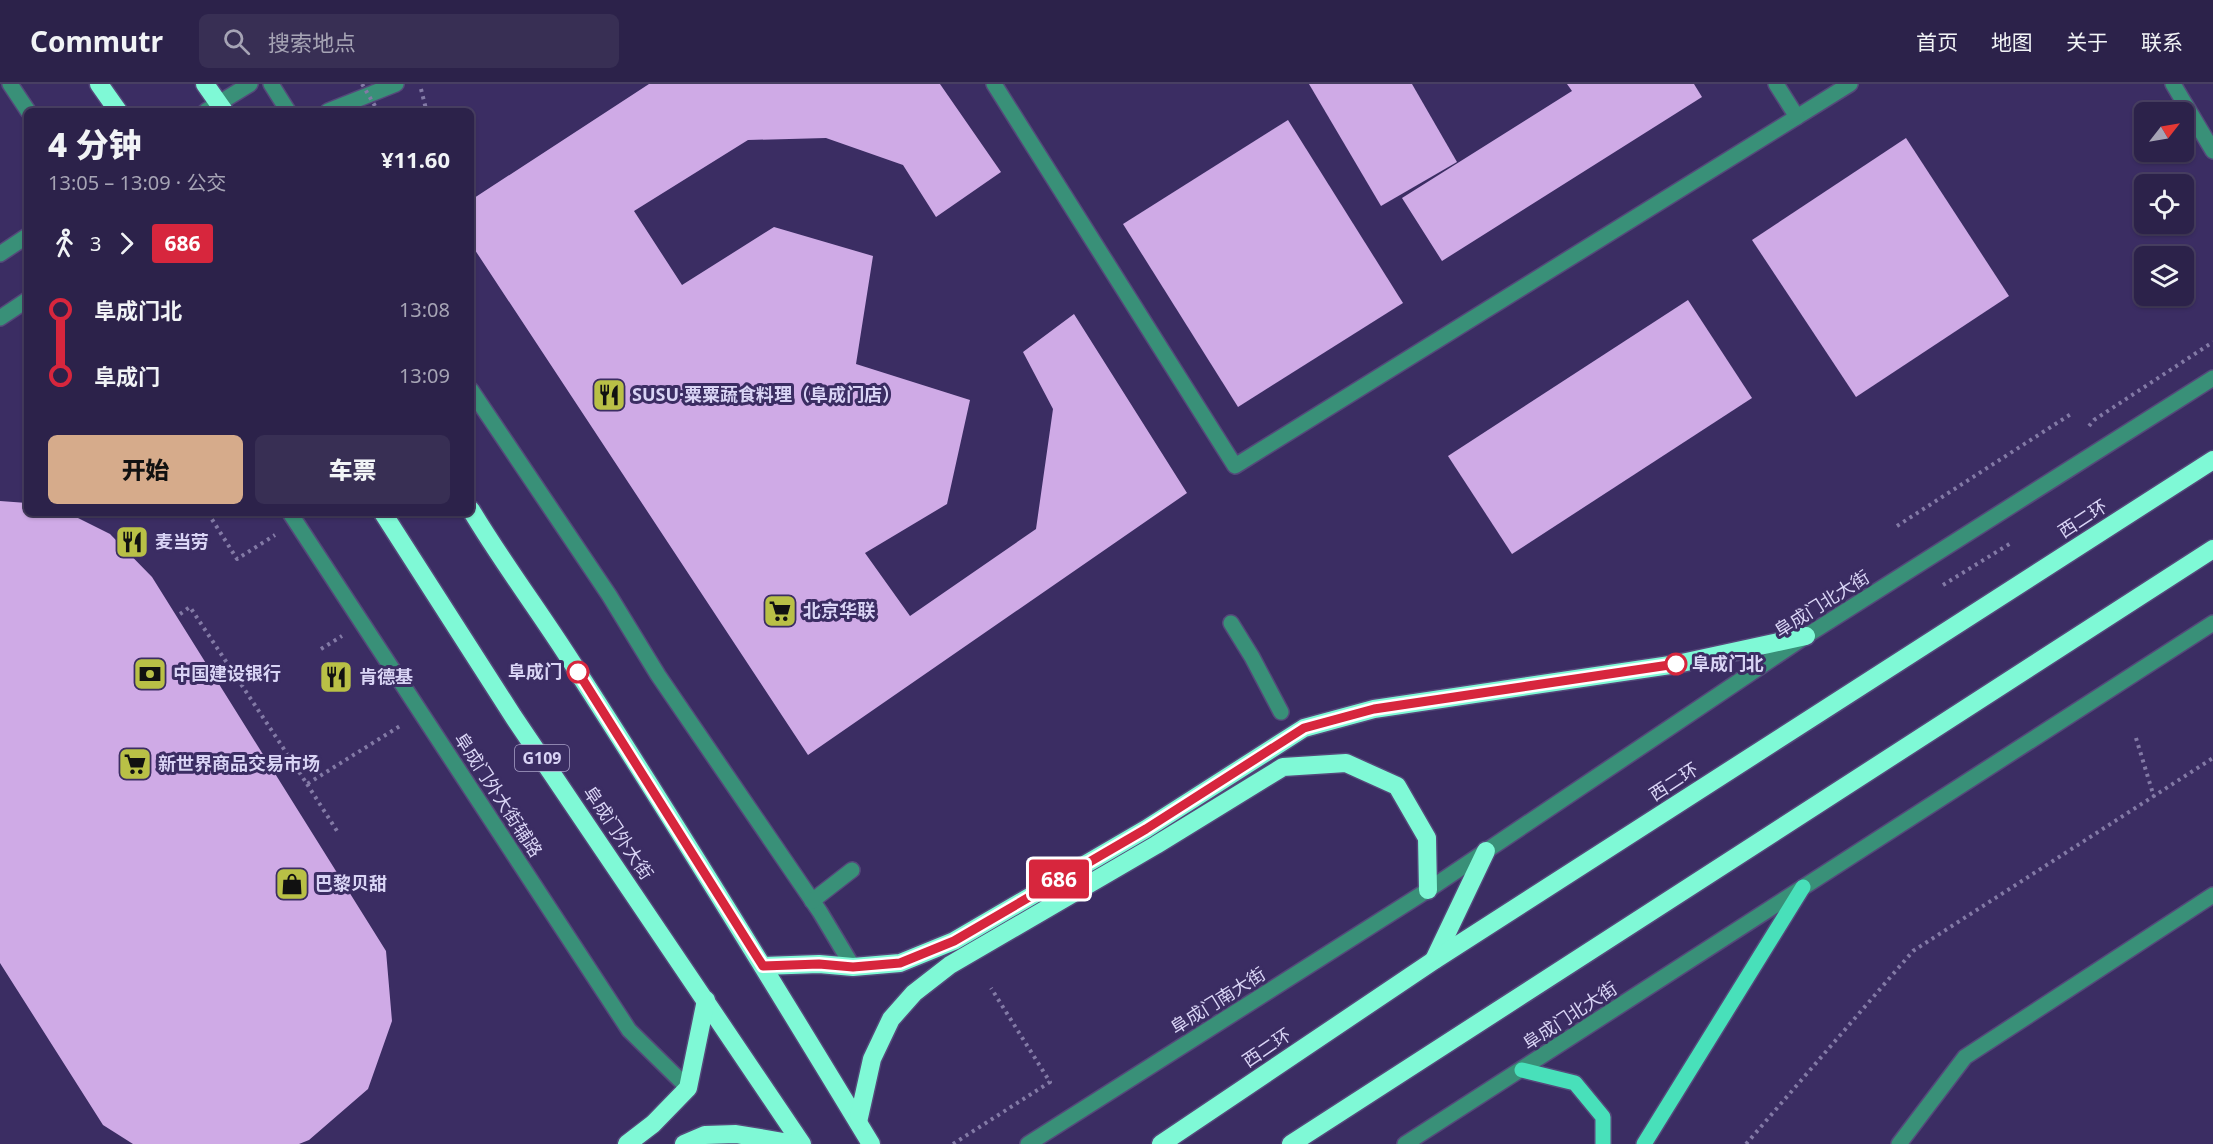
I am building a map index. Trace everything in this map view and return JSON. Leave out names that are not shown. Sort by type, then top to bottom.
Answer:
[{"type":"highway","points":[[99,84],[116,108]]},
{"type":"highway","points":[[204,84],[216,108]]},
{"type":"highway","name":"西二环","points":[[1161,1144],[1433,961],[2213,460]]},
{"type":"highway","points":[[474,515],[580,675],[763,966],[871,1144]]},
{"type":"highway","name":"阜成门外大街","points":[[385,516],[513,716],[802,1144]]},
{"type":"highway","points":[[1291,1144],[2213,549]]},
{"type":"highway","points":[[763,966],[819,964],[853,967],[900,963],[954,941],[1146,829],[1304,728],[1374,709],[1677,664],[1806,636]]},
{"type":"highway","points":[[858,1122],[872,1059],[891,1019],[914,993],[950,965],[1156,845],[1283,767],[1346,763],[1397,786],[1427,838],[1428,890]]},
{"type":"highway","points":[[1433,961],[1486,850]]},
{"type":"highway","points":[[627,1144],[653,1124],[688,1088],[706,1000]]},
{"type":"highway","points":[[684,1144],[705,1135],[736,1134],[795,1144]]},
{"type":"main road","points":[[1644,1144],[1803,887]]},
{"type":"main road","points":[[1522,1070],[1575,1083],[1603,1117],[1603,1144]]},
{"type":"street","points":[[10,84],[25,108]]},
{"type":"street","points":[[216,108],[250,84]]},
{"type":"street","points":[[271,84],[286,108]]},
{"type":"street","points":[[336,108],[396,84]]},
{"type":"street","points":[[994,84],[1235,466],[1850,84]]},
{"type":"street","points":[[1776,84],[1797,117]]},
{"type":"street","points":[[2173,84],[2213,151]]},
{"type":"street","points":[[0,254],[24,238]]},
{"type":"street","points":[[0,318],[24,302]]},
{"type":"street","name":"阜成门北大街","points":[[1428,890],[1806,636],[2213,378]]},
{"type":"street","points":[[474,394],[609,596],[658,675],[812,901],[853,967]]},
{"type":"street","name":"阜成门外大街辅路","points":[[293,517],[629,1030],[688,1088]]},
{"type":"street","points":[[1231,623],[1281,712]]},
{"type":"street","name":"阜成门北大街","points":[[1522,1070],[2213,623]]},
{"type":"street","points":[[812,901],[852,870]]},
{"type":"street","name":"阜成门南大街","points":[[1028,1144],[1428,890]]},
{"type":"street","points":[[1899,1144],[1965,1057],[2213,895]]},
{"type":"street","points":[[1405,1144],[1522,1070]]},
{"type":"path","points":[[362,84],[376,108]]},
{"type":"path","points":[[420,84],[425,108]]},
{"type":"path","points":[[1898,526],[2072,414]]},
{"type":"path","points":[[210,516],[237,559],[293,517]]},
{"type":"path","points":[[1943,585],[2011,543]]},
{"type":"path","points":[[180,614],[190,607],[338,831]]},
{"type":"path","points":[[307,784],[421,712]]},
{"type":"path","points":[[2136,738],[2154,797]]},
{"type":"path","points":[[1746,1144],[1913,951],[2213,758]]},
{"type":"path","points":[[953,1144],[1050,1082],[991,988]]},
{"type":"building","points":[[649,84],[940,84],[1001,172],[936,217],[903,165],[826,138],[748,140],[634,211],[682,285],[774,227],[873,256],[856,364],[970,400],[947,504],[865,553],[910,616],[1036,529],[1053,409],[1023,352],[1074,314],[1187,493],[808,755],[474,249],[474,198]]},
{"type":"building","points":[[1309,84],[1412,84],[1457,162],[1381,206]]},
{"type":"building","points":[[1567,84],[1694,84],[1702,97],[1442,261],[1402,198],[1572,91]]},
{"type":"building","points":[[1288,120],[1403,303],[1238,407],[1123,224]]},
{"type":"building","points":[[1906,138],[2009,296],[1856,397],[1752,240]]},
{"type":"building","points":[[1688,300],[1752,398],[1512,554],[1448,456]]},
{"type":"building","name":"新世界商品交易市场","points":[[0,501],[24,503],[24,516],[74,516],[110,534],[152,577],[386,951],[392,1021],[368,1089],[309,1140],[299,1144],[133,1144],[103,1125],[0,963]]},
{"type":"bus line","name":"686","points":[[578,672],[763,966],[819,964],[853,967],[900,963],[954,941],[1146,829],[1304,728],[1374,709],[1676,664]]},
{"type":"place","name":"SUSU·粟粟蔬食料理（阜成门店）","points":[[609,395]]},
{"type":"place","name":"麦当劳","points":[[132,542]]},
{"type":"place","name":"北京华联","points":[[780,611]]},
{"type":"place","name":"阜成门北","points":[[1676,664]]},
{"type":"place","name":"阜成门","points":[[578,672]]},
{"type":"place","name":"中国建设银行","points":[[150,674]]},
{"type":"place","name":"肯德基","points":[[336,677]]},
{"type":"place","name":"新世界商品交易市场","points":[[135,764]]},
{"type":"place","name":"巴黎贝甜","points":[[292,884]]}]
